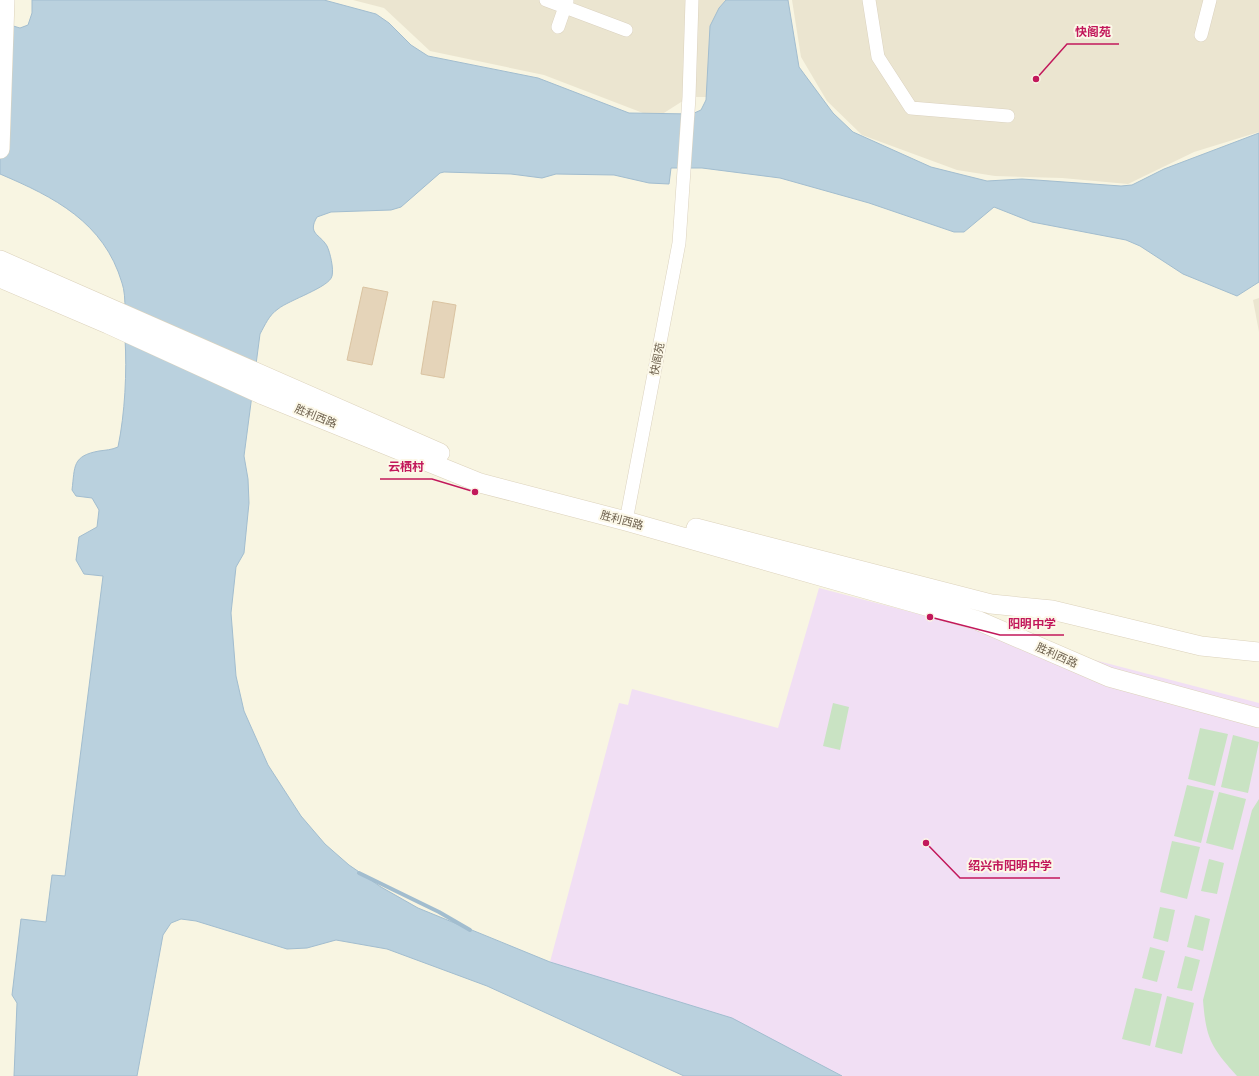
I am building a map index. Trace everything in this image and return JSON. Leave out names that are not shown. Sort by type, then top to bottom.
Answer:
[{"type":"main road","points":[[0,149],[5,0]]},
{"type":"main road","name":"胜利西路","points":[[0,260],[112,317],[265,386],[484,473],[979,621],[1109,677],[1259,718]]},
{"type":"main road","name":"胜利西路","points":[[0,278],[112,317]]},
{"type":"main road","name":"胜利西路","points":[[628,516],[991,604],[1052,610],[1201,646],[1259,652]]},
{"type":"street","points":[[546,0],[566,4],[626,30]]},
{"type":"street","name":"快阁苑","points":[[628,516],[679,243],[684,196],[692,0]]},
{"type":"street","points":[[869,0],[878,57],[911,108],[1008,116]]},
{"type":"street","points":[[1202,35],[1210,0]]},
{"type":"street","points":[[558,28],[566,4]]},
{"type":"shaded area","points":[[353,0],[733,0],[713,97],[689,97],[656,118],[544,75],[430,51],[384,8]]},
{"type":"shaded area","points":[[792,0],[1259,0],[1259,132],[1194,152],[1128,184],[1062,178],[995,176],[957,170],[862,135],[827,101],[801,57]]},
{"type":"shaded area","points":[[1259,298],[1259,332],[1253,300]]},
{"type":"shaded area","points":[[819,588],[1259,703],[1259,1076],[842,1076],[803,1057],[550,962],[619,703],[628,705],[632,689],[778,728]]},
{"type":"green space","points":[[833,703],[849,707],[840,750],[823,746]]},
{"type":"green space","points":[[1200,728],[1228,734],[1215,786],[1188,779]]},
{"type":"green space","points":[[1233,735],[1259,742],[1248,793],[1221,787]]},
{"type":"green space","points":[[1187,785],[1214,791],[1201,843],[1174,836]]},
{"type":"green space","points":[[1219,792],[1246,799],[1233,850],[1206,843]]},
{"type":"green space","points":[[1259,799],[1259,1076],[1237,1076],[1211,1042],[1206,1024],[1203,1000],[1252,810]]},
{"type":"green space","points":[[1172,841],[1200,847],[1187,899],[1160,892]]},
{"type":"green space","points":[[1209,859],[1224,863],[1217,894],[1201,891]]},
{"type":"green space","points":[[1160,907],[1175,910],[1168,942],[1153,938]]},
{"type":"green space","points":[[1195,915],[1210,919],[1203,951],[1187,947]]},
{"type":"green space","points":[[1150,947],[1165,951],[1157,982],[1142,978]]},
{"type":"green space","points":[[1185,956],[1200,960],[1192,991],[1177,988]]},
{"type":"green space","points":[[1135,988],[1162,994],[1150,1046],[1122,1039]]},
{"type":"green space","points":[[1167,996],[1194,1003],[1182,1054],[1155,1047]]},
{"type":"water","points":[[32,0],[324,0],[376,14],[389,23],[411,45],[428,56],[538,78],[629,113],[692,114],[701,110],[706,100],[710,26],[719,8],[726,0],[788,0],[799,67],[833,113],[853,132],[931,167],[987,181],[1022,179],[1121,186],[1132,185],[1164,169],[1259,133],[1259,282],[1237,296],[1183,274],[1140,246],[1126,240],[1032,222],[994,207],[964,232],[954,232],[869,203],[780,178],[702,168],[671,168],[669,184],[649,183],[614,175],[556,174],[542,178],[511,174],[444,172],[440,173],[401,207],[391,210],[331,212],[317,217],[313,227],[327,246],[332,265],[332,276],[324,285],[283,305],[275,311],[260,334],[244,456],[248,479],[249,503],[244,553],[236,567],[231,613],[236,676],[244,711],[268,765],[301,816],[325,844],[349,865],[381,887],[418,908],[550,962],[732,1018],[842,1076],[684,1076],[487,986],[387,949],[336,940],[307,948],[287,949],[196,921],[181,919],[171,923],[163,935],[137,1076],[14,1076],[17,1003],[12,995],[21,919],[46,922],[52,875],[65,876],[103,576],[84,574],[76,560],[79,537],[97,527],[99,510],[92,498],[76,496],[72,490],[74,474],[76,463],[79,459],[90,453],[118,447],[124,407],[126,378],[124,289],[114,262],[103,243],[90,228],[58,203],[39,192],[0,174],[0,22],[20,28],[28,25],[32,13]]},
{"type":"building","points":[[363,287],[388,292],[372,365],[347,360]]},
{"type":"building","points":[[433,301],[456,305],[444,378],[421,374]]},
{"type":"waterway","points":[[359,873],[439,912],[470,930]]},
{"type":"place","name":"快阁苑","points":[[1036,79]]},
{"type":"place","name":"云栖村","points":[[475,492]]},
{"type":"place","name":"阳明中学","points":[[930,617]]},
{"type":"place","name":"绍兴市阳明中学","points":[[926,843]]}]
